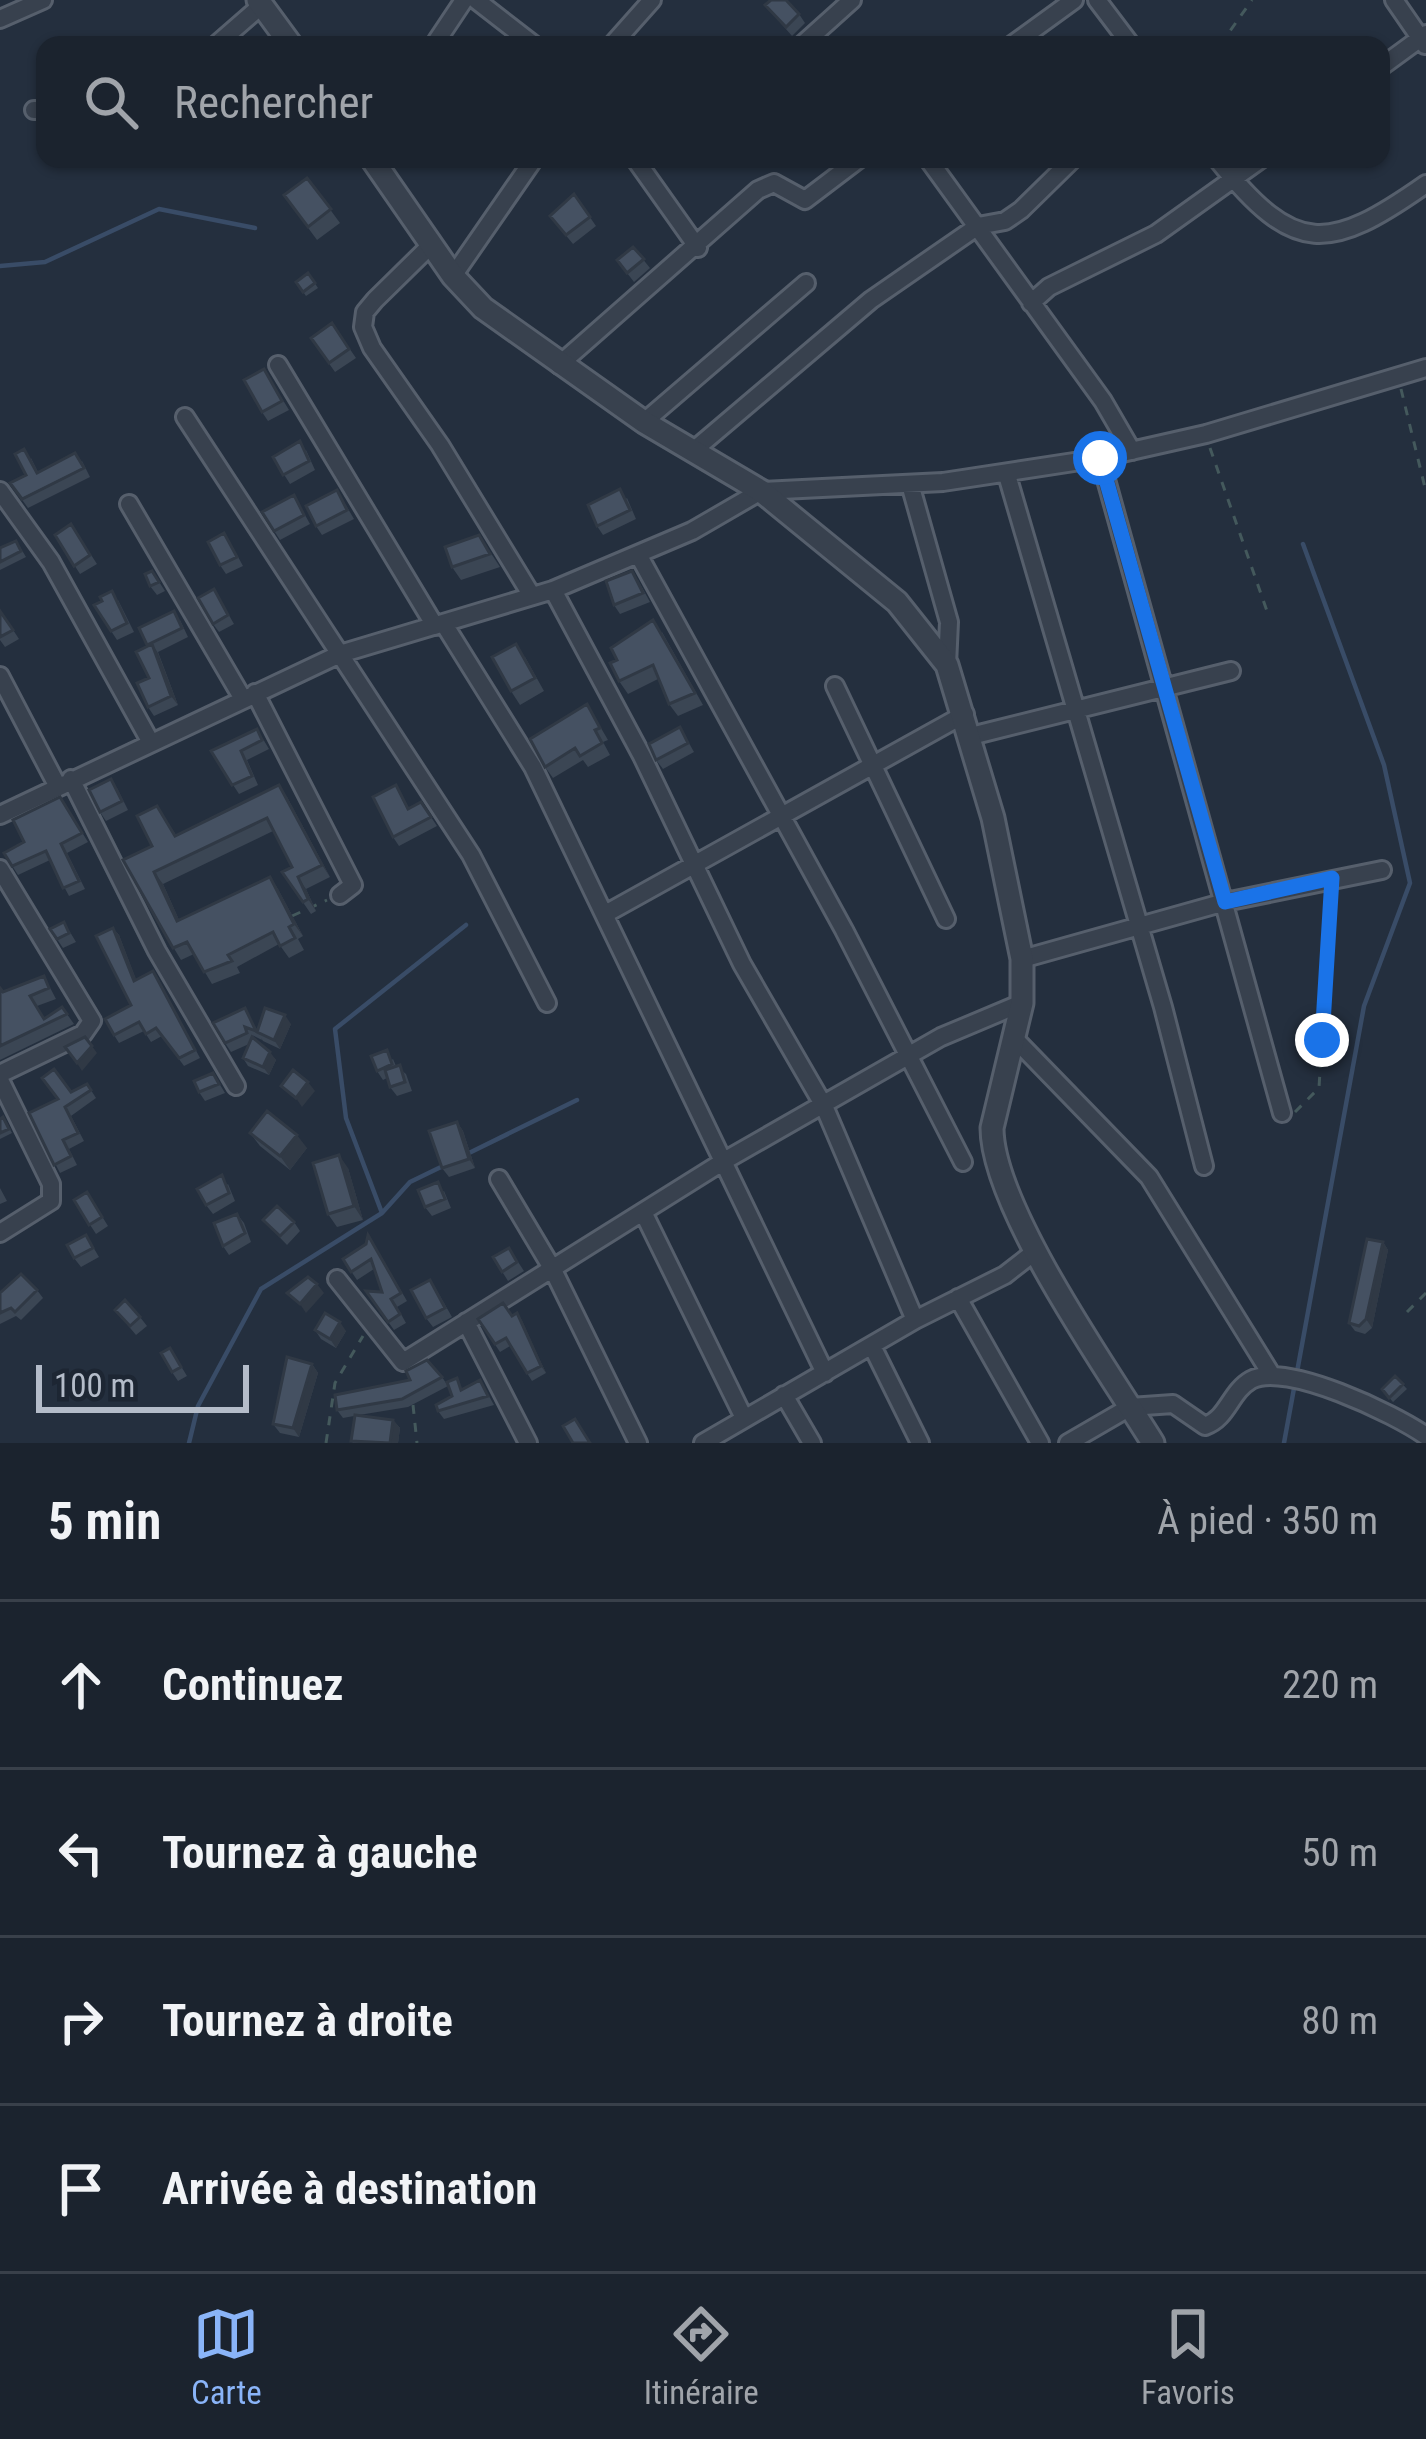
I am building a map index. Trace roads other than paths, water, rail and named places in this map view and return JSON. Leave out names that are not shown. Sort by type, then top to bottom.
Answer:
[{"type":"street","points":[[0,19],[43,0]]},
{"type":"street","points":[[440,36],[464,0]]},
{"type":"street","points":[[476,0],[522,36]]},
{"type":"street","points":[[812,36],[852,0]]},
{"type":"street","points":[[1024,36],[1074,0]]},
{"type":"street","points":[[1097,0],[1124,36]]},
{"type":"street","points":[[1390,62],[1424,39],[1394,0]]},
{"type":"street","points":[[225,36],[260,3],[284,36]]},
{"type":"street","points":[[621,36],[653,4]]},
{"type":"street","points":[[378,168],[453,276],[483,308],[644,422],[761,491],[897,602],[947,664],[965,714],[1014,905],[1022,959],[1022,1003],[992,1150],[1037,1250],[1153,1443]]},
{"type":"street","points":[[453,276],[529,168]]},
{"type":"street","points":[[649,168],[698,248]]},
{"type":"street","points":[[559,365],[766,185],[774,183],[805,200],[847,168]]},
{"type":"street","points":[[935,168],[1132,451]]},
{"type":"street","points":[[693,451],[871,300],[978,226],[1005,221],[1064,168]]},
{"type":"street","points":[[1224,168],[1275,220],[1302,233],[1333,236],[1370,223],[1426,184]]},
{"type":"street","points":[[1031,303],[1049,287],[1156,233],[1249,168]]},
{"type":"street","points":[[431,245],[375,299],[365,312],[364,327],[372,348],[440,445],[532,596]]},
{"type":"street","points":[[644,422],[806,283]]},
{"type":"street","points":[[278,365],[439,625],[533,766],[825,1373]]},
{"type":"street","points":[[0,815],[340,654],[553,590],[639,556],[761,491],[1007,475],[1100,458],[1206,434],[1426,368]]},
{"type":"street","points":[[185,416],[471,855],[547,1003]]},
{"type":"street","points":[[1100,458],[1282,1113]]},
{"type":"street","points":[[1007,475],[1204,1166]]},
{"type":"street","points":[[910,484],[949,622],[947,664]]},
{"type":"street","points":[[0,491],[51,562],[150,741]]},
{"type":"street","points":[[129,504],[249,696],[353,885],[340,895]]},
{"type":"street","points":[[639,556],[782,813],[963,1162]]},
{"type":"street","points":[[553,590],[642,755],[692,866],[824,1106],[915,1320]]},
{"type":"street","points":[[971,736],[1231,671]]},
{"type":"street","points":[[0,676],[236,1086]]},
{"type":"street","points":[[835,686],[946,919]]},
{"type":"street","points":[[607,913],[870,762],[965,714]]},
{"type":"street","points":[[0,869],[92,1021],[82,1034],[0,1077],[51,1184],[51,1202],[0,1233]]},
{"type":"street","points":[[1022,959],[1225,902],[1382,870]]},
{"type":"street","points":[[337,1279],[403,1362],[724,1161],[907,1056],[1022,1003]]},
{"type":"street","points":[[1014,1038],[1149,1177],[1271,1374]]},
{"type":"street","points":[[499,1179],[553,1268],[638,1443]]},
{"type":"street","points":[[643,1212],[743,1416]]},
{"type":"street","points":[[703,1443],[915,1320],[1006,1275],[1037,1250]]},
{"type":"street","points":[[958,1298],[1040,1443]]},
{"type":"street","points":[[466,1322],[528,1443]]},
{"type":"street","points":[[872,1346],[920,1443]]},
{"type":"street","points":[[1068,1443],[1130,1407],[1173,1404],[1204,1426],[1215,1422],[1250,1380],[1271,1374],[1364,1403],[1426,1436]]},
{"type":"street","points":[[784,1396],[812,1443]]},
{"type":"waterway","points":[[0,266],[45,262],[159,209],[255,228]]},
{"type":"waterway","points":[[1284,1443],[1364,1006],[1410,883],[1384,765],[1303,544]]},
{"type":"waterway","points":[[382,1213],[346,1118],[335,1029],[466,925]]},
{"type":"waterway","points":[[469,1153],[577,1100]]},
{"type":"waterway","points":[[189,1443],[198,1406],[261,1289],[382,1213],[410,1182],[443,1166]]}]
